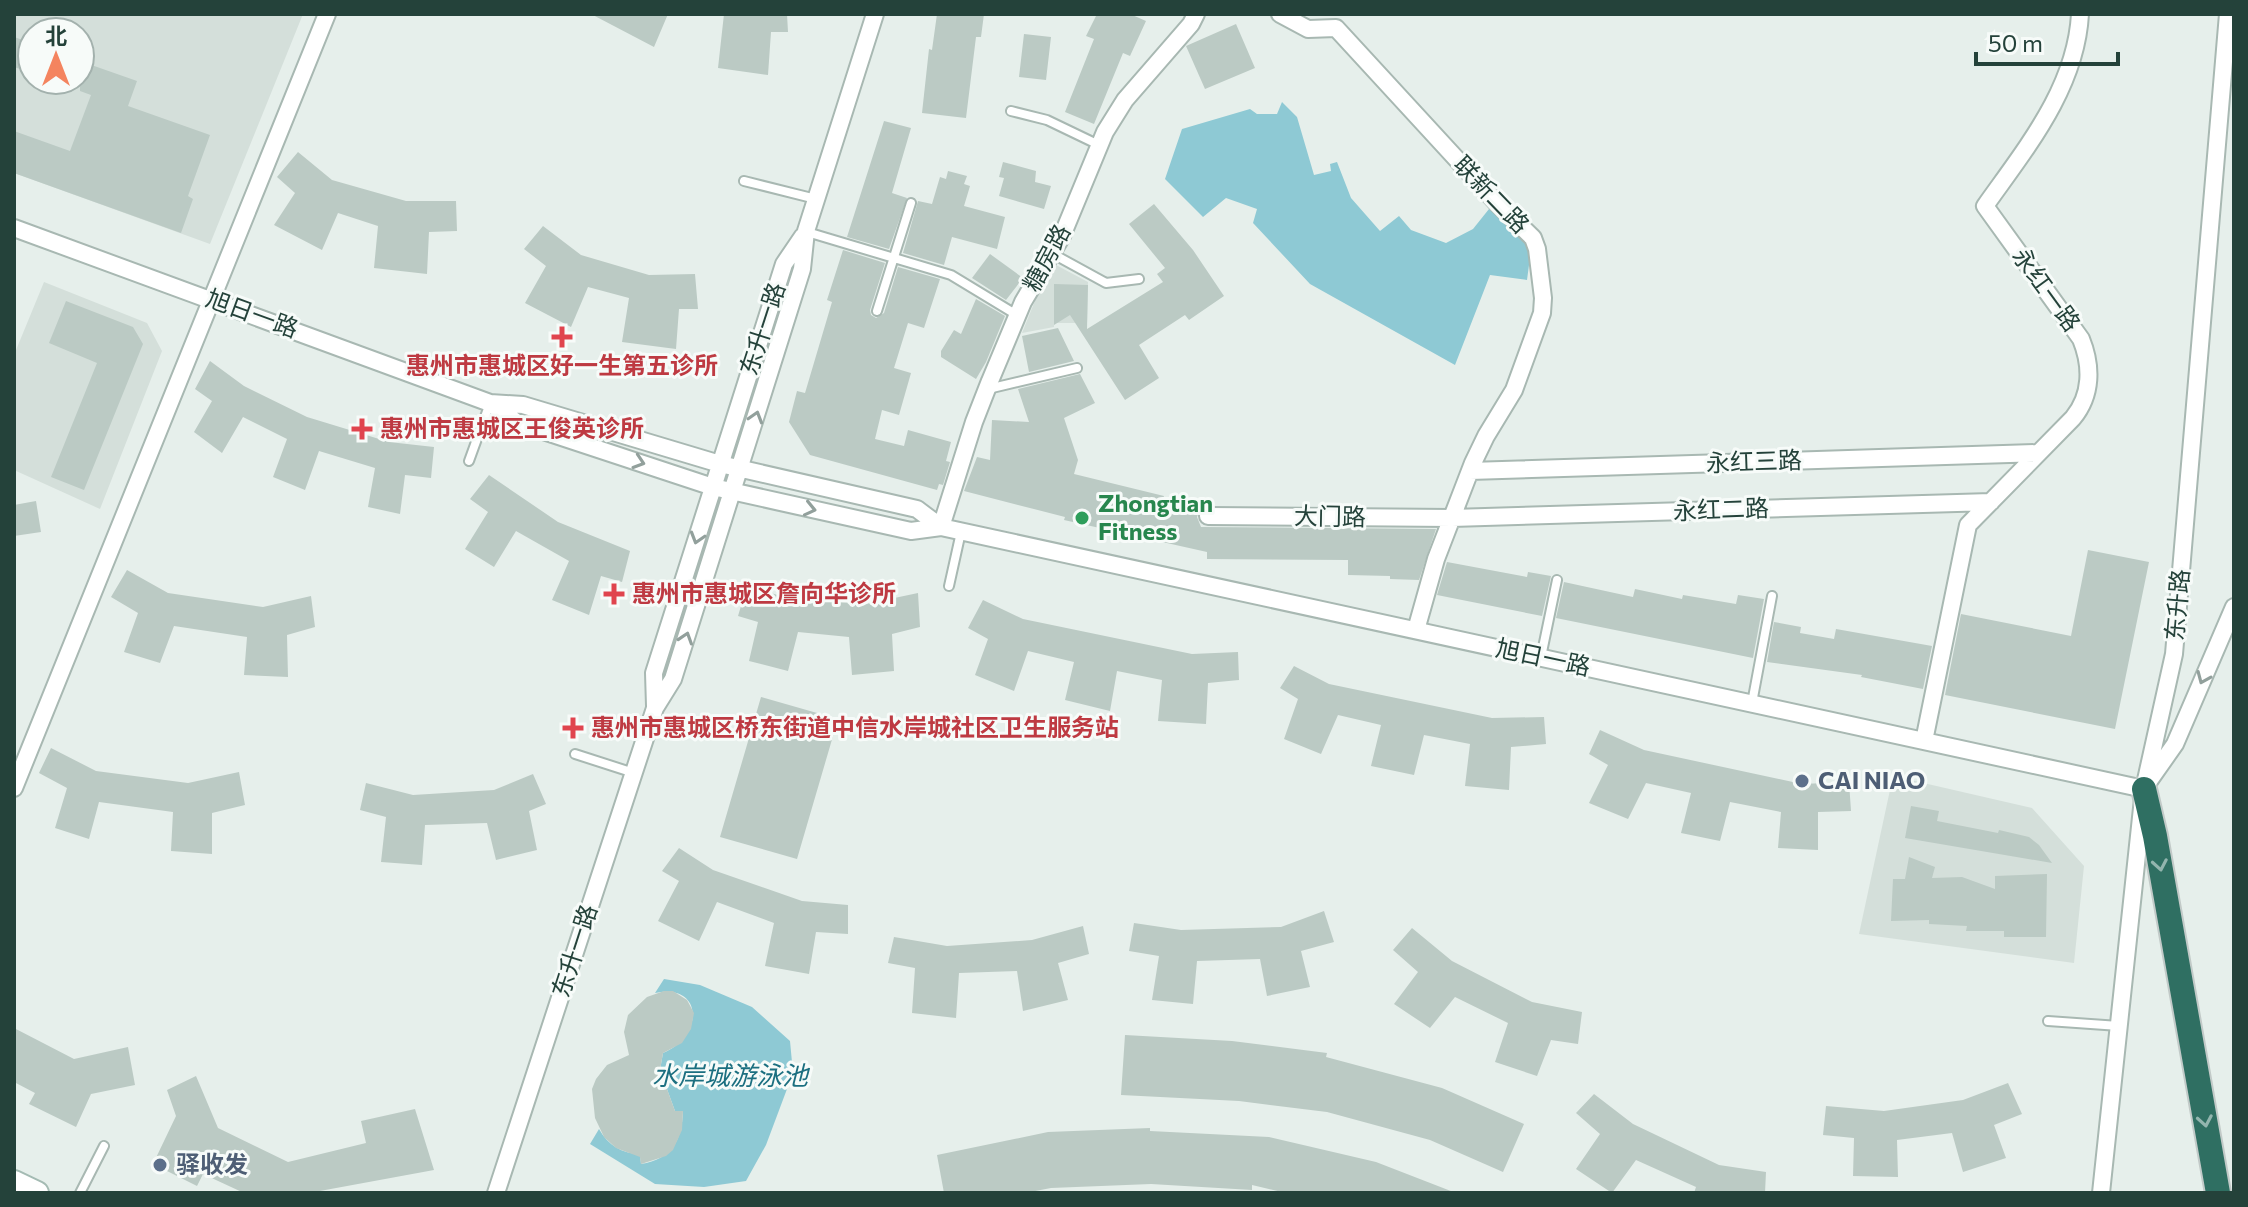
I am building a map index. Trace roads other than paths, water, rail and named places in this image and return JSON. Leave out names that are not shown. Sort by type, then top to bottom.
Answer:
[{"type":"highway","points":[[2144,789],[2218,1193]]},
{"type":"main road","points":[[14,1182],[37,1193]]},
{"type":"street","points":[[14,788],[327,14]]},
{"type":"street","name":"东升一路","points":[[496,1193],[655,708],[673,679],[734,492],[802,269],[806,231],[875,14]]},
{"type":"street","name":"糖房路","points":[[941,527],[986,390],[1017,315],[1053,254],[1099,145],[1125,100],[1191,24],[1196,14]]},
{"type":"street","name":"联新二路","points":[[1280,14],[1308,29],[1336,28],[1534,240],[1544,301],[1542,313],[1513,394],[1486,436],[1470,471],[1436,559],[1416,630]]},
{"type":"street","name":"永红一路","points":[[1924,741],[1968,525],[2082,405],[2088,385],[2087,357],[2075,330],[1985,206],[2042,125],[2075,52],[2080,14]]},
{"type":"street","name":"东升路","points":[[2101,1193],[2144,789],[2174,654],[2228,14]]},
{"type":"street","name":"旭日一路","points":[[14,228],[490,403],[516,422],[713,487],[911,531],[941,527],[962,531],[2144,789]]},
{"type":"street","name":"东升一路","points":[[655,708],[654,673],[720,464],[784,264],[806,231]]},
{"type":"street","name":"旭日一路","points":[[490,403],[523,405],[720,464],[917,509],[941,527]]},
{"type":"street","name":"永红三路","points":[[1470,471],[2038,453]]},
{"type":"street","name":"永红二路","points":[[1452,518],[1991,502]]},
{"type":"street","name":"大门路","points":[[1208,516],[1452,518]]},
{"type":"street","points":[[2144,789],[2175,744],[2234,607]]},
{"type":"lane","points":[[1011,111],[1047,120],[1099,145]]},
{"type":"lane","points":[[744,181],[816,199]]},
{"type":"lane","points":[[877,311],[911,203]]},
{"type":"lane","points":[[806,231],[951,275],[1017,315]]},
{"type":"lane","points":[[1053,254],[1106,283],[1139,279]]},
{"type":"lane","points":[[986,390],[1077,368]]},
{"type":"lane","points":[[469,461],[490,403]]},
{"type":"lane","points":[[949,586],[962,531]]},
{"type":"lane","points":[[1541,657],[1557,580]]},
{"type":"lane","points":[[1752,703],[1772,596]]},
{"type":"lane","points":[[575,754],[634,773]]},
{"type":"lane","points":[[2048,1021],[2119,1026]]},
{"type":"lane","points":[[80,1193],[104,1146]]},
{"type":"water","points":[[1282,102],[1297,117],[1314,175],[1331,171],[1330,164],[1337,162],[1351,198],[1380,231],[1399,216],[1411,230],[1446,243],[1473,229],[1489,209],[1513,228],[1531,250],[1527,280],[1490,275],[1455,365],[1310,284],[1253,223],[1257,209],[1226,198],[1203,217],[1165,179],[1182,129],[1250,109],[1257,114],[1277,114]]},
{"type":"water","name":"水岸城游泳池","points":[[664,979],[700,985],[752,1007],[790,1041],[793,1073],[766,1145],[746,1181],[704,1187],[655,1184],[590,1144],[599,1129],[616,1148],[640,1154],[641,1164],[668,1153],[677,1139],[683,1111],[675,1111],[660,1070],[663,1053],[686,1035],[693,1013],[690,1003],[683,996],[671,992],[655,993]]},
{"type":"place","name":"惠州市惠城区好一生第五诊所","points":[[562,337]]},
{"type":"place","name":"惠州市惠城区王俊英诊所","points":[[362,429]]},
{"type":"place","name":"Zhongtian Fitness","points":[[1082,518]]},
{"type":"place","name":"惠州市惠城区詹向华诊所","points":[[614,594]]},
{"type":"place","name":"惠州市惠城区桥东街道中信水岸城社区卫生服务站","points":[[573,728]]},
{"type":"place","name":"CAI NIAO","points":[[1802,781]]},
{"type":"place","name":"驿收发","points":[[160,1165]]}]
